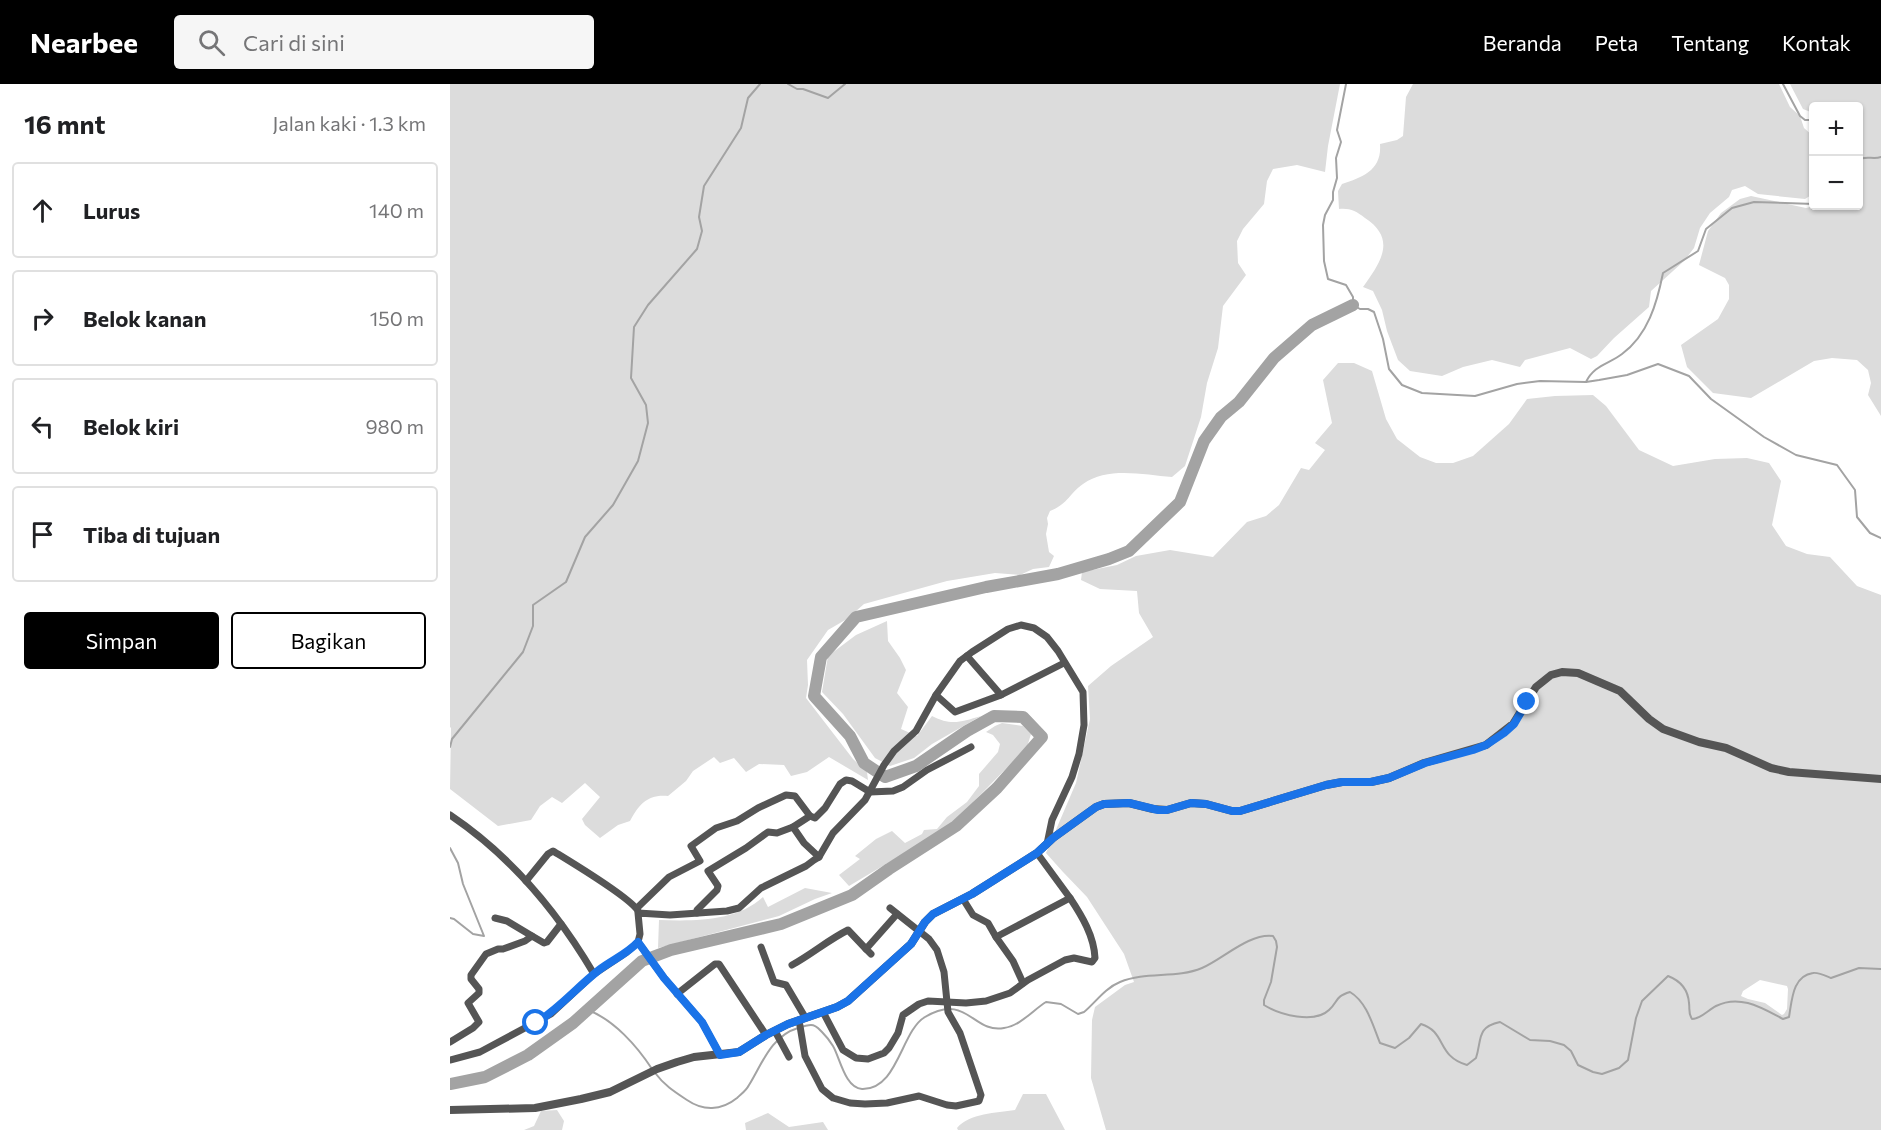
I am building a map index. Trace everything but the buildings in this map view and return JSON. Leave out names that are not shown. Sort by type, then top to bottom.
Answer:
[{"type":"street","points":[[526,880],[552,851],[601,881],[638,911],[670,915],[740,908],[761,888],[806,866],[819,857],[833,833],[865,801],[875,780],[894,751],[916,731],[936,695],[960,661],[1008,629],[1021,625],[1028,625],[1047,637],[1077,679],[1083,692],[1084,725],[1076,766],[1055,812],[1047,844]]},
{"type":"street","points":[[967,656],[1001,695]]},
{"type":"street","points":[[936,695],[955,712],[1001,695],[1064,663]]},
{"type":"street","points":[[450,1110],[535,1108],[569,1102],[610,1092],[653,1072],[694,1057],[739,1052],[766,1035],[778,1036],[801,1022],[837,1007],[860,991],[911,944],[933,914],[963,899],[1037,853],[1096,807],[1104,804],[1129,803],[1158,810],[1172,810],[1191,803],[1240,811],[1326,785],[1342,782],[1371,782],[1389,778],[1425,763],[1486,745],[1514,724],[1536,687],[1551,675],[1562,672],[1578,673],[1620,691],[1663,729],[1699,742],[1726,748],[1760,765],[1790,772],[1881,779]]},
{"type":"street","points":[[697,913],[697,910],[717,890],[718,886],[691,847],[716,828],[737,821],[786,795],[795,796],[814,818],[820,814],[840,784],[846,780],[870,792],[898,790],[927,770],[971,747]]},
{"type":"street","points":[[450,815],[484,839],[526,880],[549,906],[594,974]]},
{"type":"street","points":[[708,871],[768,832],[777,834],[810,816]]},
{"type":"street","points":[[793,827],[819,857]]},
{"type":"street","points":[[823,1012],[843,1050],[856,1058],[868,1059],[884,1053],[889,1048],[898,1033],[903,1016],[912,1007],[928,1001],[947,1006],[986,1001],[1010,993],[1023,983],[1070,958],[1088,963],[1094,960],[1095,954],[1085,923],[1037,853]]},
{"type":"street","points":[[700,861],[669,877],[638,911],[641,945],[677,994],[707,1028],[720,1055]]},
{"type":"street","points":[[996,937],[1070,898]]},
{"type":"street","points":[[963,899],[974,915],[988,924],[1013,961],[1023,983]]},
{"type":"street","points":[[761,947],[774,982],[786,985],[801,1022],[805,1056],[822,1089],[833,1098],[865,1104],[886,1103],[919,1096],[947,1105],[976,1103],[980,1100],[981,1095],[960,1033],[947,1006],[941,959],[934,944],[890,908]]},
{"type":"street","points":[[792,964],[808,956],[828,940],[848,930],[868,952],[897,914]]},
{"type":"street","points":[[495,918],[507,921],[544,943],[561,924]]},
{"type":"street","points":[[450,1042],[479,1022],[468,1003],[479,991],[471,978],[486,954],[525,941],[532,936]]},
{"type":"street","points":[[450,1060],[480,1052],[551,1014],[594,974],[641,945]]},
{"type":"street","points":[[677,994],[715,964],[719,964],[766,1035]]},
{"type":"street","points":[[778,1036],[789,1057]]},
{"type":"shaded area","points":[[450,84],[1340,84],[1325,172],[1297,165],[1273,169],[1267,181],[1264,204],[1243,229],[1237,241],[1238,263],[1246,275],[1223,306],[1218,348],[1207,383],[1201,417],[1185,466],[1172,477],[1115,473],[1093,478],[1083,484],[1065,502],[1050,511],[1047,518],[1046,534],[1049,552],[1054,556],[1049,567],[1033,569],[1020,575],[995,573],[947,581],[864,604],[847,619],[828,630],[807,660],[806,698],[853,759],[867,772],[868,780],[829,757],[807,772],[791,776],[784,765],[759,764],[746,772],[734,758],[720,763],[714,757],[693,771],[686,781],[668,796],[645,801],[630,821],[618,825],[600,838],[585,825],[582,819],[600,797],[585,783],[562,803],[552,797],[540,806],[531,820],[498,826],[450,789]]},
{"type":"shaded area","points":[[1413,84],[1779,84],[1790,107],[1800,116],[1804,128],[1809,132],[1809,196],[1805,199],[1758,194],[1745,186],[1732,190],[1729,197],[1710,213],[1700,228],[1694,248],[1684,261],[1651,291],[1649,307],[1591,359],[1570,348],[1525,360],[1520,367],[1492,360],[1463,367],[1442,376],[1410,371],[1398,360],[1382,310],[1373,291],[1363,287],[1380,260],[1383,251],[1381,234],[1375,226],[1359,214],[1339,209],[1338,191],[1342,184],[1370,171],[1378,160],[1380,144],[1397,140],[1403,136],[1406,97]]},
{"type":"shaded area","points":[[1790,84],[1881,84],[1881,416],[1868,395],[1871,383],[1868,370],[1857,360],[1832,358],[1814,361],[1751,398],[1713,393],[1687,367],[1681,345],[1718,319],[1729,299],[1729,285],[1725,278],[1699,265],[1708,231],[1721,213],[1740,199],[1751,196],[1809,207],[1809,210],[1863,210],[1863,102],[1809,102],[1809,111],[1803,109]]},
{"type":"shaded area","points":[[1338,363],[1354,363],[1372,371],[1386,419],[1397,439],[1420,457],[1436,463],[1453,463],[1473,456],[1509,424],[1527,399],[1593,395],[1606,406],[1639,450],[1673,466],[1715,459],[1747,458],[1769,463],[1781,481],[1772,525],[1786,546],[1807,554],[1830,557],[1857,586],[1881,595],[1881,1130],[1106,1130],[1091,1078],[1092,1020],[1095,1007],[1125,985],[1134,982],[1124,954],[1087,897],[1046,853],[1076,783],[1090,719],[1088,686],[1111,666],[1153,637],[1139,613],[1137,591],[1100,589],[1081,580],[1082,572],[1117,565],[1136,556],[1170,550],[1213,557],[1247,522],[1266,516],[1279,505],[1301,468],[1309,470],[1325,450],[1315,443],[1332,423],[1323,380]],"holes":[[[1760,980],[1787,986],[1787,1009],[1782,1015],[1765,1003],[1741,996],[1743,991]]]},
{"type":"shaded area","points":[[887,621],[888,641],[906,670],[897,693],[908,707],[901,729],[917,736],[932,716],[956,722],[981,716],[932,744],[914,758],[890,766],[875,758],[843,714],[822,692],[828,656],[856,635]]},
{"type":"shaded area","points":[[1002,723],[1023,726],[1031,734],[1027,747],[950,826],[849,886],[839,875],[860,859],[855,856],[876,839],[892,831],[905,843],[922,834],[924,830],[937,829],[947,817],[967,802],[979,786],[979,774],[998,752],[1000,744],[993,735],[986,732]]},
{"type":"shaded area","points":[[805,888],[832,893],[779,916],[658,948],[659,920],[700,920],[727,916],[752,905],[763,897],[768,907]]},
{"type":"shaded area","points":[[1023,1094],[1046,1094],[1065,1130],[958,1130],[957,1128],[962,1123],[969,1119],[1015,1110]]},
{"type":"shaded area","points":[[557,1110],[564,1121],[562,1130],[524,1130],[534,1126],[541,1111]]},
{"type":"shaded area","points":[[768,1113],[789,1127],[823,1122],[828,1130],[746,1130],[745,1123]]},
{"type":"waterway","points":[[450,747],[452,739],[523,652],[533,626],[533,605],[566,582],[585,537],[613,505],[638,461],[648,423],[646,405],[631,378],[634,327],[648,305],[697,249],[702,231],[699,217],[704,186],[741,128],[748,98],[760,84]]},
{"type":"waterway","points":[[788,84],[828,98],[845,84]]},
{"type":"waterway","points":[[1346,84],[1337,130],[1341,142],[1336,158],[1337,178],[1333,200],[1325,215],[1323,225],[1324,261],[1328,279],[1346,285],[1353,297],[1353,305],[1374,312],[1383,339],[1389,369],[1402,385],[1422,393],[1475,396],[1517,384],[1540,381],[1599,380],[1627,375],[1658,364],[1689,376],[1711,399],[1764,437],[1796,455],[1837,465],[1855,490],[1857,517],[1870,533],[1881,538]]},
{"type":"waterway","points":[[1783,84],[1800,116],[1809,120]]},
{"type":"waterway","points":[[1863,158],[1881,157]]},
{"type":"waterway","points":[[1586,382],[1593,372],[1622,354],[1639,338],[1650,318],[1663,273],[1698,251],[1706,229],[1732,208],[1754,202],[1809,204]]},
{"type":"waterway","points":[[450,1084],[485,1077],[528,1055],[573,1023],[642,961],[671,950],[781,924],[852,895],[956,826],[997,788],[1042,737],[1023,717],[994,716],[967,731],[916,766],[885,777],[864,763],[850,736],[814,696],[821,657],[856,617],[986,587],[1058,574],[1129,551],[1180,502],[1204,441],[1221,417],[1239,402],[1274,358],[1312,325],[1353,305]]},
{"type":"waterway","points":[[450,848],[458,863],[463,884],[484,936],[473,934],[450,918]]},
{"type":"waterway","points":[[656,1074],[670,1088],[693,1104],[706,1108],[725,1105],[746,1089],[768,1052],[781,1037],[798,1028],[811,1025],[819,1028],[831,1042],[851,1084],[862,1089],[874,1087],[884,1080],[891,1070],[917,1024],[925,1017],[939,1011],[951,1009],[960,1011],[993,1028],[1010,1027],[1046,1002],[1061,1004],[1078,1014],[1084,1012],[1105,992],[1120,982],[1202,968],[1246,942],[1264,936],[1273,936],[1277,947],[1271,982],[1264,1005],[1279,1012],[1315,1017],[1329,1010],[1339,998],[1350,992],[1365,1008],[1380,1043],[1395,1048],[1409,1038],[1421,1024],[1435,1033],[1450,1056],[1467,1065],[1476,1058],[1483,1031],[1492,1024],[1500,1022],[1530,1040],[1550,1041],[1564,1045],[1571,1051],[1578,1065],[1602,1074],[1619,1068],[1628,1060],[1636,1018],[1642,1001],[1668,976],[1677,980],[1685,990],[1692,1019],[1716,1006],[1734,1001],[1751,1004],[1783,1019],[1789,1017],[1794,990],[1806,975],[1817,973],[1831,978],[1859,968],[1881,969]]},
{"type":"waterway","points":[[588,1010],[616,1027],[639,1051],[652,1069]]},
{"type":"route","points":[[536,1023],[551,1014],[600,969],[638,942],[664,978],[707,1028],[720,1055],[739,1052],[788,1024],[848,1001],[911,944],[933,914],[972,894],[1037,853],[1053,838],[1096,807],[1111,803],[1129,803],[1158,810],[1172,810],[1191,803],[1240,811],[1326,785],[1342,782],[1371,782],[1389,778],[1425,763],[1486,745],[1514,724],[1527,702]]}]
